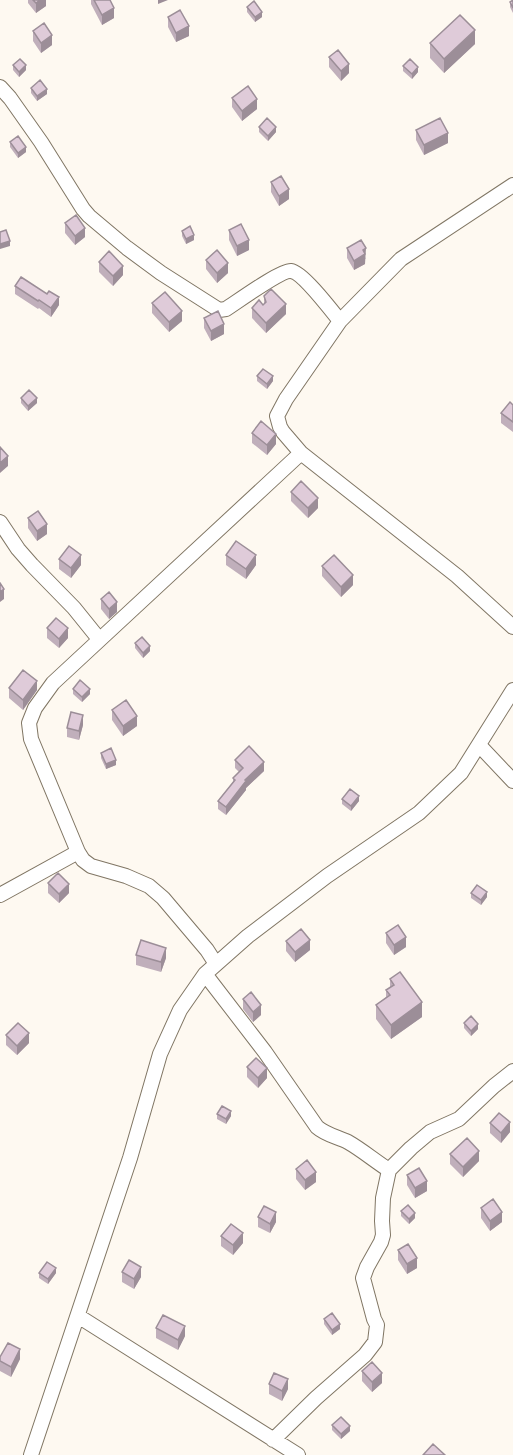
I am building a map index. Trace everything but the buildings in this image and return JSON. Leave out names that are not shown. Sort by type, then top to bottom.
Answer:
[{"type":"street","points":[[0,87],[40,142],[83,209],[97,223],[161,273],[219,310],[226,309],[273,278],[286,271],[291,271],[302,276],[340,321]]},
{"type":"street","points":[[513,185],[401,259],[340,321],[286,399],[278,416],[283,432],[301,453],[457,576],[513,627]]},
{"type":"street","points":[[216,964],[163,898],[149,886],[126,876],[92,866],[83,860],[31,739],[29,723],[35,708],[53,683],[301,453]]},
{"type":"street","points":[[0,522],[32,566],[74,608],[99,639]]},
{"type":"street","points":[[31,1455],[130,1158],[160,1054],[180,1010],[205,974],[248,936],[327,876],[419,813],[461,773],[513,690]]},
{"type":"street","points":[[479,746],[513,781]]},
{"type":"street","points":[[0,895],[78,852]]},
{"type":"street","points":[[205,974],[266,1052],[317,1127],[323,1132],[352,1144],[389,1170]]},
{"type":"street","points":[[273,1440],[375,1342],[377,1325],[363,1278],[383,1235],[383,1198],[389,1170],[430,1132],[459,1119],[513,1071]]},
{"type":"street","points":[[78,1316],[298,1455]]}]
